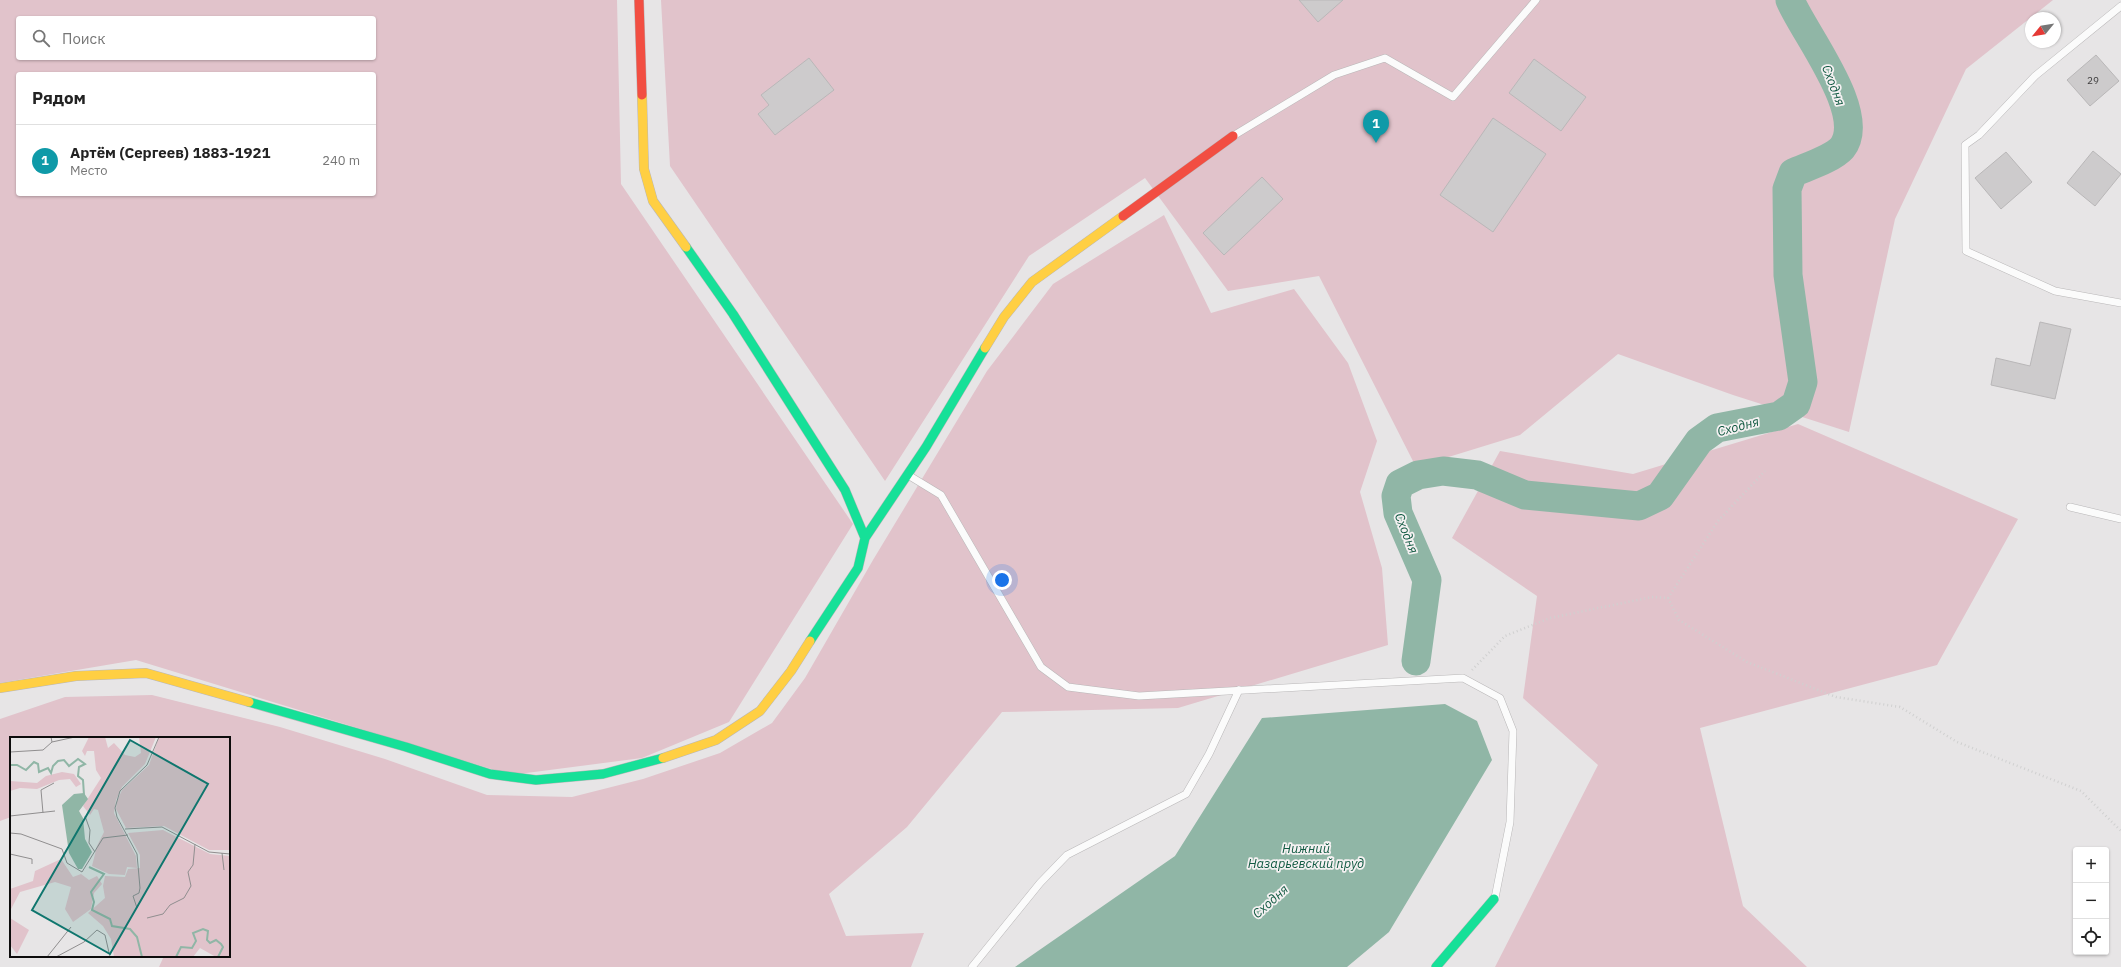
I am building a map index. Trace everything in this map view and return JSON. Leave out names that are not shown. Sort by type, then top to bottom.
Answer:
[{"type":"street","points":[[639,0],[644,169],[652,201],[733,314],[845,490],[865,538]]},
{"type":"street","points":[[0,688],[76,676],[146,673],[406,747],[490,774],[536,780],[603,774],[674,756],[716,740],[760,711],[791,671],[858,568],[865,538],[926,448],[1004,317],[1032,282],[1233,136]]},
{"type":"street","points":[[1436,967],[1494,899]]},
{"type":"lane","points":[[1233,136],[1334,75],[1385,58],[1453,97],[1536,0]]},
{"type":"lane","points":[[2121,6],[2035,76],[1979,135],[1965,146],[1966,250],[2055,291],[2121,303]]},
{"type":"lane","points":[[908,474],[941,495],[1041,667],[1068,687],[1138,696],[1463,678],[1500,698],[1513,731],[1510,822],[1494,899]]},
{"type":"lane","points":[[2070,507],[2121,519]]},
{"type":"lane","points":[[972,967],[1040,883],[1067,855],[1186,794],[1209,754],[1239,690]]},
{"type":"path","points":[[1668,598],[1718,521],[1765,470]]},
{"type":"path","points":[[1463,678],[1505,636],[1550,618],[1652,597],[1668,598]]},
{"type":"path","points":[[1668,598],[1679,620],[1746,662],[1836,697],[1900,707],[1957,742],[2081,791],[2121,830]]},
{"type":"shaded area","points":[[0,0],[617,0],[621,184],[853,524],[729,722],[642,758],[511,775],[136,660],[0,683]]},
{"type":"shaded area","points":[[661,0],[2053,0],[2038,12],[2025,12],[2025,22],[1966,69],[1895,219],[1849,432],[1733,395],[1618,354],[1520,435],[1416,467],[1319,276],[1228,291],[1145,178],[1029,256],[885,481],[670,166]]},
{"type":"shaded area","points":[[1164,215],[1211,313],[1294,289],[1348,363],[1377,441],[1360,492],[1382,568],[1388,645],[1178,708],[1002,712],[907,827],[829,894],[846,936],[924,933],[911,967],[159,967],[164,957],[230,957],[230,737],[10,737],[10,817],[0,821],[0,719],[65,697],[152,695],[280,727],[385,759],[487,795],[572,797],[643,779],[720,753],[772,723],[805,678],[873,560],[987,371],[1053,284]]},
{"type":"shaded area","points":[[1798,424],[2018,519],[1937,665],[1700,728],[1743,906],[1807,967],[1495,967],[1598,765],[1523,698],[1537,596],[1452,538],[1500,451],[1633,474]]},
{"type":"water","name":"Нижний Назарьевский пруд","points":[[1445,704],[1477,721],[1492,760],[1389,932],[1347,967],[1015,967],[1175,856],[1262,718]]},
{"type":"building","points":[[1299,0],[1343,0],[1318,22]]},
{"type":"building","points":[[2096,55],[2119,81],[2090,106],[2067,80]]},
{"type":"building","points":[[809,58],[834,90],[775,135],[758,114],[769,105],[761,95]]},
{"type":"building","points":[[1534,59],[1586,97],[1561,131],[1509,93]]},
{"type":"building","points":[[1493,118],[1546,154],[1493,232],[1440,195]]},
{"type":"building","points":[[2093,151],[2121,174],[2095,206],[2067,183]]},
{"type":"building","points":[[2006,152],[2032,182],[2001,209],[1975,178]]},
{"type":"building","points":[[1262,177],[1283,199],[1224,255],[1203,233]]},
{"type":"building","points":[[2040,322],[2071,329],[2055,399],[1991,385],[1996,358],[2030,366]]},
{"type":"waterway","name":"Сходня","points":[[1416,661],[1427,580],[1398,513],[1396,496],[1400,484],[1418,475],[1443,471],[1477,475],[1525,495],[1639,506],[1660,496],[1699,441],[1717,428],[1779,416],[1796,404],[1803,382],[1788,275],[1787,189],[1793,173],[1826,159],[1838,152],[1842,148],[1848,133],[1847,115],[1841,95],[1831,73],[1790,0]]},
{"type":"traffic: fast","points":[[686,247],[733,314],[845,490],[865,538]]},
{"type":"traffic: fast","points":[[810,641],[858,568],[865,538],[926,447],[985,348]]},
{"type":"traffic: fast","points":[[249,702],[406,747],[490,774],[536,780],[603,774],[663,758]]},
{"type":"traffic: fast","points":[[1436,967],[1494,899]]},
{"type":"traffic: slow","points":[[642,95],[644,169],[653,201],[686,247]]},
{"type":"traffic: slow","points":[[985,348],[1004,317],[1032,282],[1123,216]]},
{"type":"traffic: slow","points":[[663,758],[716,740],[760,711],[791,671],[810,641]]},
{"type":"traffic: slow","points":[[0,688],[76,676],[146,673],[249,702]]},
{"type":"traffic: jam","points":[[639,0],[642,95]]},
{"type":"traffic: jam","points":[[1123,216],[1233,136]]},
{"type":"place","name":"Артём (Сергеев) 1883-1921","points":[[1376,143]]}]
